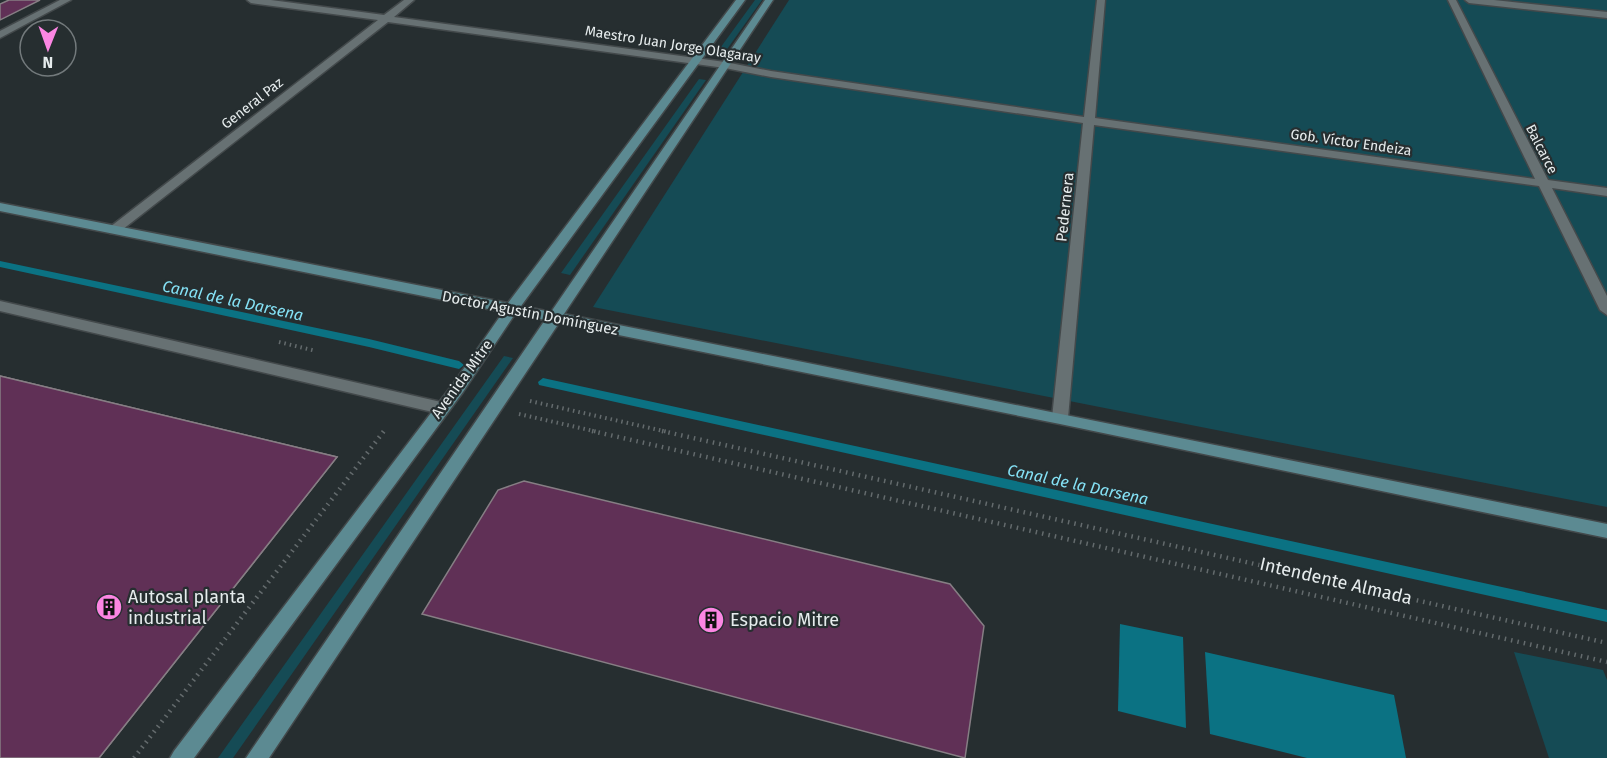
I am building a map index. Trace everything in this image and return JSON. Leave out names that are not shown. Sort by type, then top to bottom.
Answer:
[{"type":"main road","name":"Avenida Mitre","points":[[181,758],[741,0]]},
{"type":"main road","points":[[257,758],[552,318],[769,0]]},
{"type":"main road","name":"Doctor Agustín Domínguez","points":[[0,207],[1060,418]]},
{"type":"main road","points":[[1060,418],[1607,531]]},
{"type":"street","points":[[0,35],[67,0]]},
{"type":"street","name":"Maestro Juan Jorge Olagaray","points":[[251,0],[725,65],[1090,122]]},
{"type":"street","name":"General Paz","points":[[114,230],[410,0]]},
{"type":"street","name":"Pedernera","points":[[1060,418],[1101,0]]},
{"type":"street","name":"Balcarce","points":[[1452,0],[1607,310]]},
{"type":"street","points":[[1469,0],[1607,15]]},
{"type":"street","name":"Gob. Víctor Endeiza","points":[[1090,122],[1607,192]]},
{"type":"street","points":[[0,306],[441,408]]},
{"type":"path","points":[[271,341],[327,354]]},
{"type":"path","points":[[501,394],[1607,643]]},
{"type":"path","name":"Intendente Almada","points":[[492,408],[1607,662]]},
{"type":"path","points":[[134,758],[384,431]]},
{"type":"shaded area","points":[[755,0],[762,0],[725,52],[718,51]]},
{"type":"shaded area","points":[[789,0],[1607,0],[1607,507],[593,307]]},
{"type":"shaded area","points":[[699,79],[706,80],[570,275],[561,273]]},
{"type":"shaded area","points":[[504,356],[513,358],[233,758],[218,758]]},
{"type":"shaded area","points":[[1120,624],[1183,637],[1186,728],[1118,711]]},
{"type":"shaded area","points":[[1205,652],[1394,695],[1406,758],[1307,758],[1210,734]]},
{"type":"shaded area","points":[[1514,652],[1603,670],[1607,680],[1607,758],[1549,758]]},
{"type":"building","points":[[9,0],[40,0],[0,20],[0,4]]},
{"type":"building","name":"Autosal planta industrial","points":[[0,376],[337,457],[99,758],[0,758]]},
{"type":"building","name":"Autosal planta industrial","points":[[0,376],[337,457],[99,758],[0,758]]},
{"type":"building","name":"Espacio Mitre","points":[[524,481],[950,584],[984,626],[965,758],[422,614],[498,490]]},
{"type":"waterway","name":"Canal de la Darsena","points":[[0,264],[369,343],[459,365]]},
{"type":"waterway","name":"Canal de la Darsena","points":[[543,382],[1607,616]]},
{"type":"place","name":"Autosal planta industrial","points":[[109,607]]},
{"type":"place","name":"Espacio Mitre","points":[[711,620]]}]
